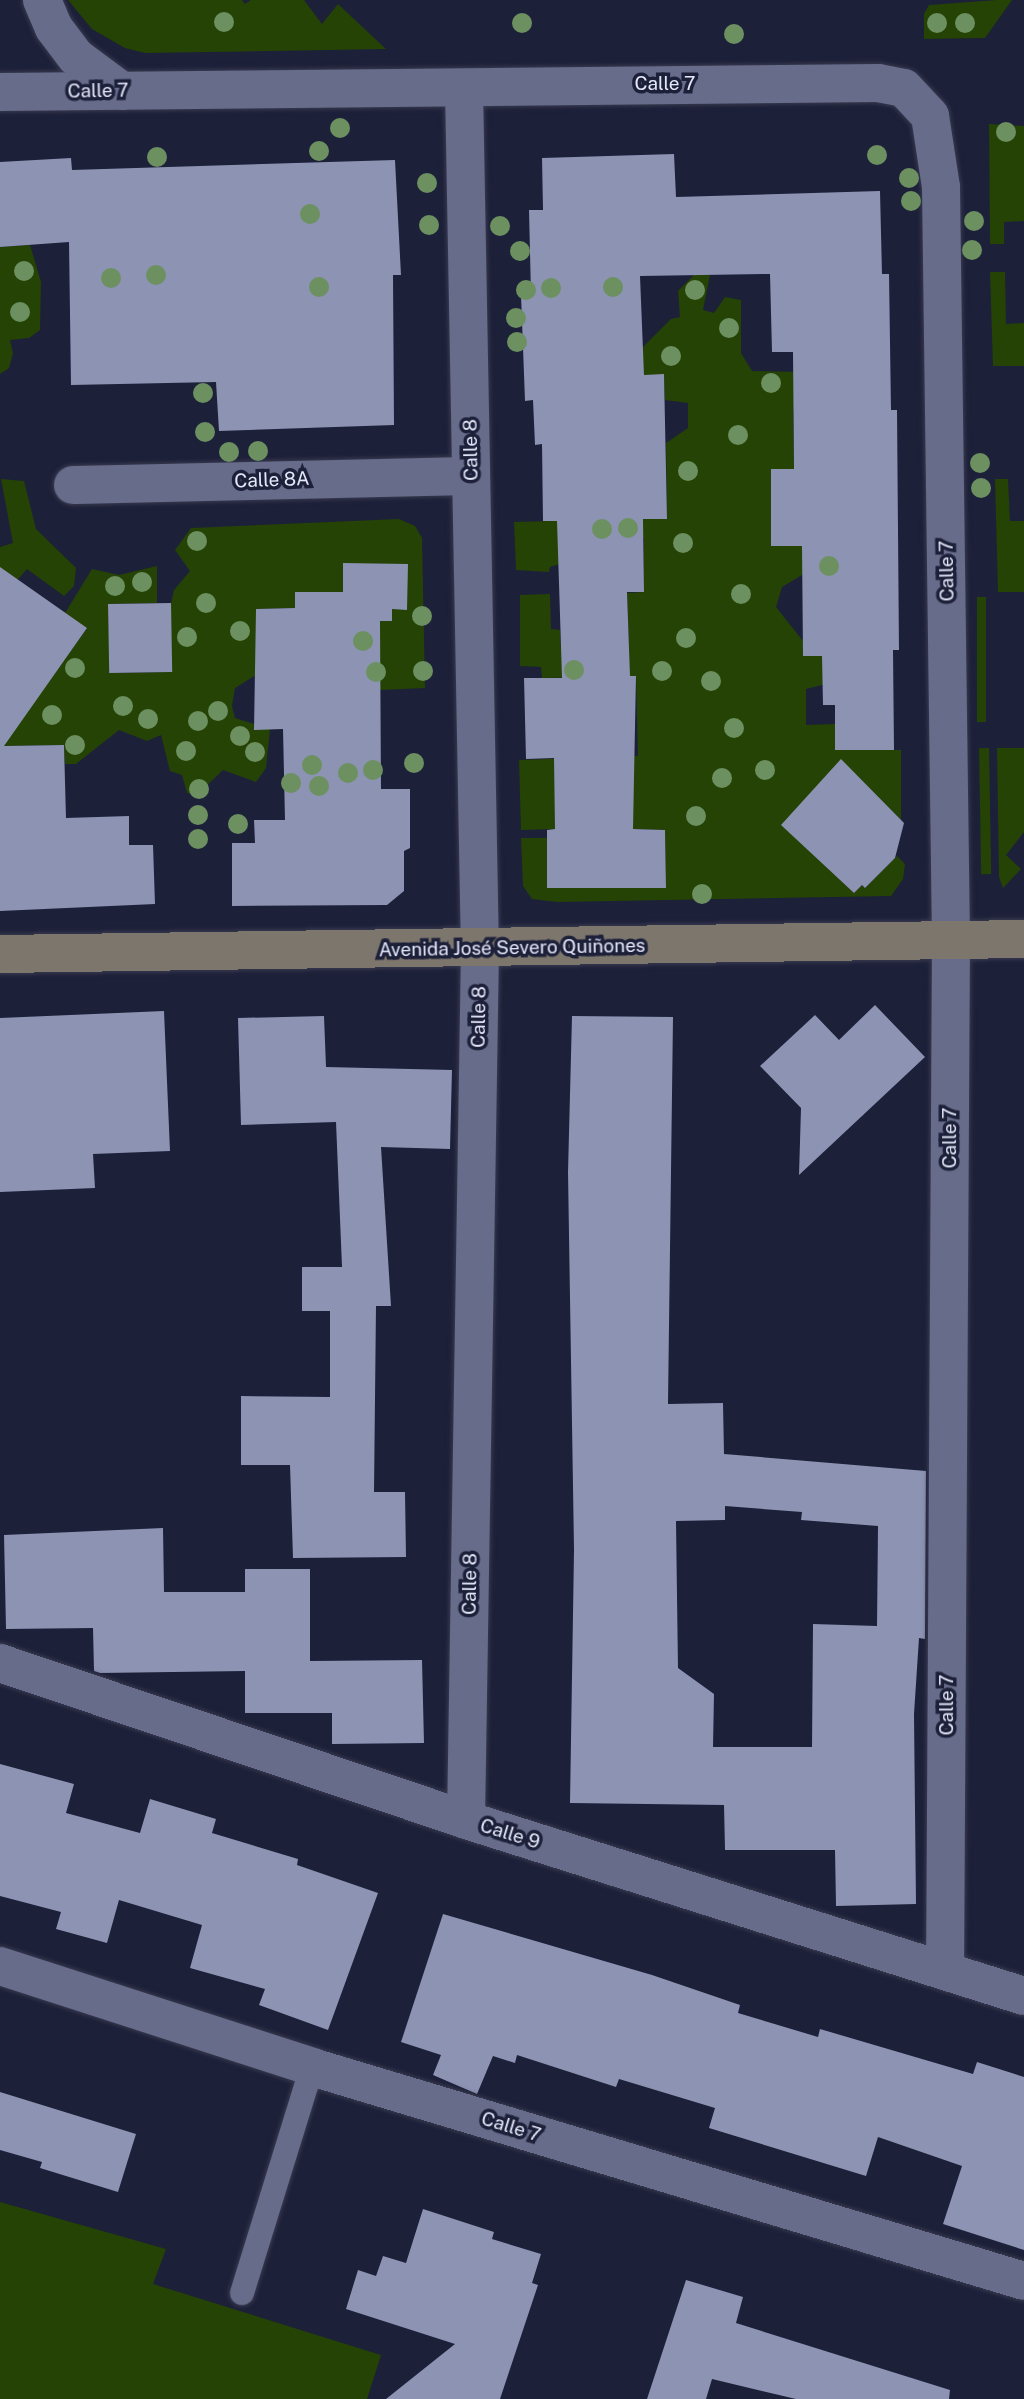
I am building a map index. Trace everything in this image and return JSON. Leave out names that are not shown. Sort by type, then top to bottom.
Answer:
[{"type":"street","points":[[42,0],[54,29],[76,57],[122,91]]},
{"type":"street","name":"Calle 7","points":[[0,92],[878,83],[904,88],[930,116],[941,187],[951,940],[945,1971]]},
{"type":"street","name":"Calle 8","points":[[464,88],[480,949],[466,1821]]},
{"type":"street","name":"Calle 8A","points":[[73,485],[471,476]]},
{"type":"street","name":"Avenida José Severo Quiñones","points":[[0,954],[1024,939]]},
{"type":"street","name":"Calle 9","points":[[0,1663],[466,1821],[1024,1996]]},
{"type":"street","name":"Calle 7","points":[[0,1966],[312,2067],[1024,2281]]},
{"type":"lane","points":[[242,2293],[312,2067]]},
{"type":"green space","points":[[68,0],[242,0],[245,4],[251,0],[304,0],[322,24],[338,4],[386,49],[145,53],[125,48],[92,29]]},
{"type":"green space","points":[[1012,0],[985,38],[924,39],[924,14],[929,5]]},
{"type":"green space","points":[[989,124],[1024,126],[1024,221],[1004,222],[1004,244],[990,244]]},
{"type":"green space","points":[[30,245],[41,282],[40,330],[29,338],[10,340],[13,353],[9,368],[0,374],[0,247]]},
{"type":"green space","points":[[990,272],[1005,272],[1006,324],[1024,323],[1024,366],[993,366]]},
{"type":"green space","points":[[694,275],[710,275],[703,310],[714,313],[725,297],[741,300],[741,353],[752,371],[805,372],[793,412],[794,469],[771,469],[771,546],[842,546],[852,575],[802,575],[782,587],[776,607],[803,641],[803,656],[835,656],[834,682],[806,689],[806,725],[835,724],[836,750],[901,750],[901,820],[855,774],[782,825],[854,893],[862,885],[865,888],[897,856],[905,864],[903,879],[891,896],[557,902],[532,899],[523,886],[521,838],[547,838],[548,888],[666,887],[665,830],[633,829],[555,803],[555,829],[521,830],[519,760],[638,756],[636,676],[542,678],[541,667],[520,666],[520,595],[550,594],[551,629],[560,630],[561,650],[629,648],[627,593],[644,592],[644,538],[550,567],[549,572],[516,570],[514,522],[667,518],[666,443],[688,428],[688,403],[665,400],[664,375],[643,375],[643,347],[671,319],[680,317],[678,291]]},
{"type":"green space","points":[[1,479],[24,481],[36,529],[76,568],[74,586],[64,596],[27,569],[0,600],[0,547],[13,543]]},
{"type":"green space","points":[[995,479],[1008,479],[1010,521],[1024,521],[1024,592],[998,592]]},
{"type":"green space","points":[[399,519],[415,526],[422,538],[425,688],[380,690],[295,608],[256,609],[256,675],[235,688],[232,706],[235,718],[270,729],[266,768],[256,782],[223,770],[198,794],[187,793],[182,775],[170,771],[161,735],[147,741],[119,730],[76,764],[65,764],[64,745],[0,746],[86,630],[65,613],[92,569],[119,575],[157,566],[157,603],[108,604],[110,673],[171,672],[171,603],[174,590],[190,571],[175,550],[191,528]]},
{"type":"green space","points":[[977,597],[986,597],[986,722],[977,722]]},
{"type":"green space","points":[[979,748],[989,748],[991,874],[981,874]]},
{"type":"green space","points":[[997,748],[1024,748],[1024,832],[1006,855],[1021,869],[1003,888],[999,877]]},
{"type":"green space","points":[[0,2202],[166,2249],[153,2284],[381,2355],[367,2399],[0,2399]]},
{"type":"building","points":[[674,154],[676,197],[880,191],[882,274],[889,274],[891,410],[897,410],[899,650],[893,650],[894,750],[835,750],[835,705],[823,705],[822,656],[803,656],[802,546],[771,546],[771,469],[794,469],[793,352],[772,352],[770,274],[640,276],[644,375],[664,374],[667,519],[643,519],[644,592],[627,592],[630,676],[636,676],[633,829],[665,830],[666,888],[547,888],[547,830],[555,829],[554,758],[526,759],[524,678],[562,678],[557,521],[543,521],[542,444],[535,445],[533,400],[525,401],[521,295],[531,295],[529,210],[543,210],[542,158]]},
{"type":"building","points":[[71,158],[72,170],[395,160],[401,275],[393,275],[394,425],[219,431],[216,382],[71,385],[69,242],[0,247],[0,162]]},
{"type":"building","points":[[343,563],[408,564],[407,610],[392,609],[392,621],[380,621],[381,789],[410,789],[410,848],[404,851],[404,891],[387,905],[232,906],[232,843],[255,843],[254,820],[285,820],[283,729],[254,730],[256,609],[295,608],[295,592],[343,592]]},
{"type":"building","points":[[0,567],[87,628],[4,746],[64,745],[66,818],[129,816],[129,845],[153,845],[155,904],[0,911]]},
{"type":"building","points":[[171,603],[172,672],[109,673],[108,604]]},
{"type":"building","points":[[841,759],[904,823],[895,858],[865,888],[862,885],[854,893],[781,825]]},
{"type":"building","points":[[875,1005],[925,1057],[799,1175],[801,1108],[760,1066],[815,1015],[839,1040]]},
{"type":"building","points":[[164,1011],[170,1151],[93,1154],[95,1188],[0,1192],[0,1018]]},
{"type":"building","points":[[324,1016],[326,1067],[452,1070],[450,1149],[381,1147],[391,1306],[376,1306],[374,1492],[405,1492],[406,1557],[293,1558],[290,1465],[241,1465],[241,1396],[330,1397],[330,1311],[302,1311],[302,1267],[342,1267],[336,1122],[241,1125],[238,1018]]},
{"type":"building","points":[[572,1016],[673,1017],[668,1404],[723,1403],[724,1454],[926,1471],[925,1639],[919,1638],[914,1714],[916,1904],[836,1906],[835,1850],[725,1850],[724,1805],[570,1803],[574,1550],[568,1172]],"holes":[[[725,1506],[802,1512],[801,1520],[878,1526],[877,1626],[813,1624],[812,1747],[713,1747],[714,1694],[678,1668],[676,1521],[725,1520]]]},
{"type":"building","points":[[163,1528],[164,1592],[245,1592],[245,1569],[310,1569],[310,1661],[422,1660],[424,1743],[332,1744],[332,1713],[245,1713],[245,1671],[100,1673],[94,1671],[93,1628],[6,1629],[4,1535]]},
{"type":"building","points":[[0,1764],[74,1784],[66,1813],[140,1833],[150,1799],[216,1819],[212,1833],[298,1859],[297,1865],[378,1893],[328,2030],[259,2005],[265,1989],[190,1968],[202,1925],[119,1900],[107,1943],[56,1929],[61,1912],[0,1896]]},
{"type":"building","points":[[443,1914],[652,1975],[740,2005],[738,2013],[818,2037],[820,2029],[973,2074],[977,2062],[1024,2077],[1024,2250],[943,2224],[962,2166],[878,2137],[866,2176],[709,2128],[715,2108],[619,2079],[616,2087],[517,2055],[515,2063],[493,2056],[477,2094],[433,2075],[441,2055],[401,2042]]},
{"type":"building","points":[[0,2092],[136,2134],[118,2192],[40,2168],[42,2162],[0,2150]]},
{"type":"building","points":[[423,2209],[494,2232],[492,2239],[541,2254],[532,2283],[538,2285],[500,2399],[386,2399],[455,2344],[346,2309],[358,2270],[376,2276],[383,2256],[406,2263]]},
{"type":"building","points":[[686,2280],[743,2297],[736,2323],[950,2390],[949,2399],[796,2399],[712,2379],[706,2399],[647,2399]]}]
